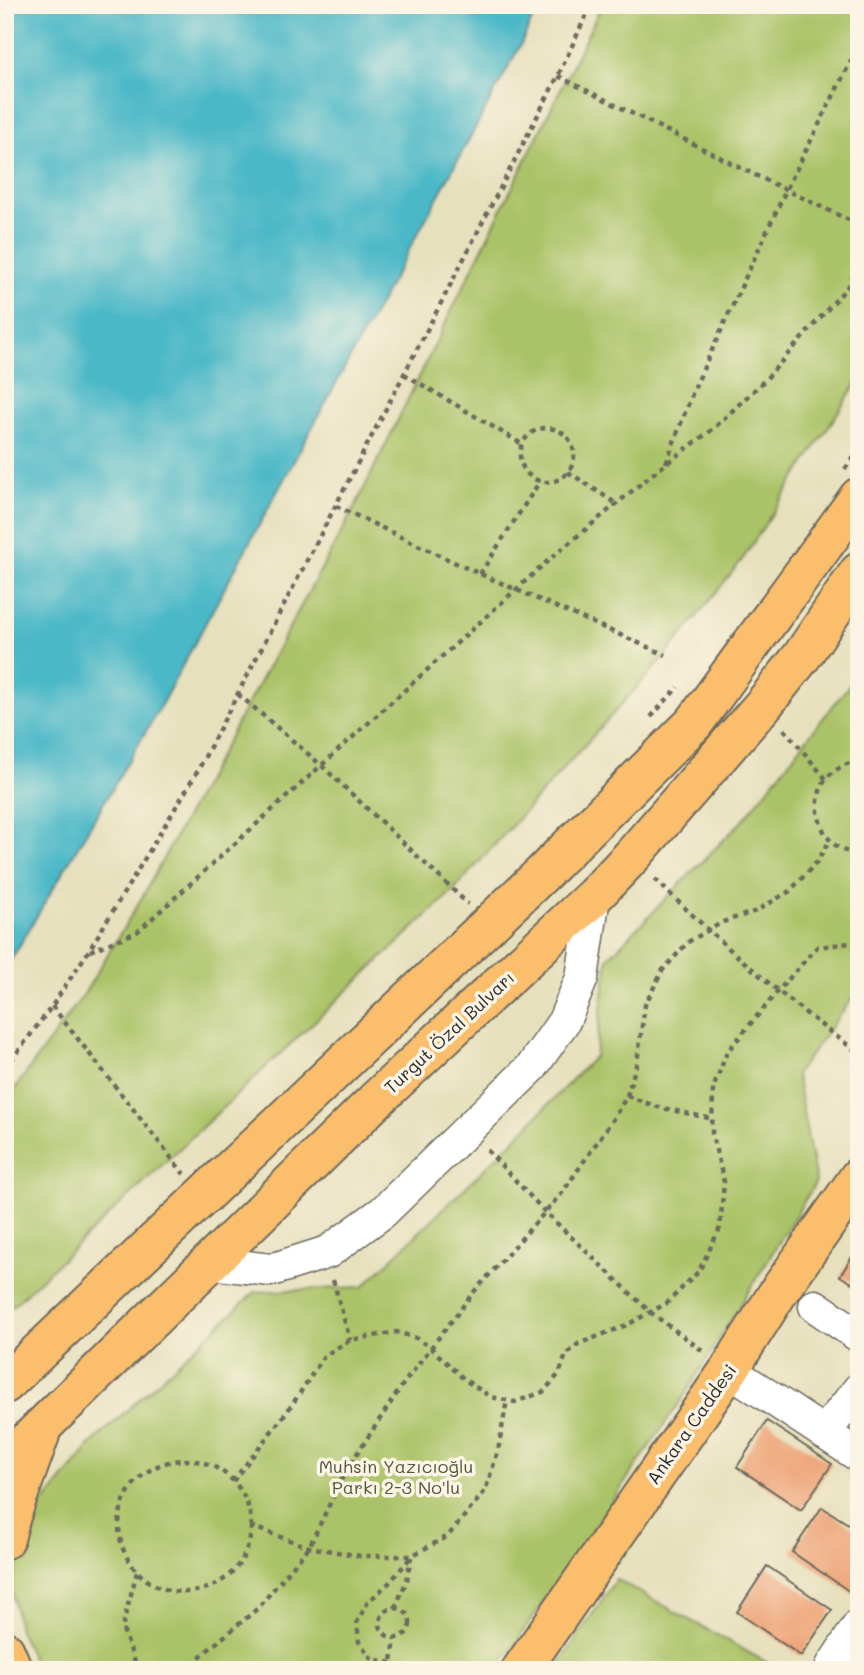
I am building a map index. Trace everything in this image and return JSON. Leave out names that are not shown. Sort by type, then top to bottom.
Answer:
[{"type":"main road","points":[[5,1384],[489,923],[694,723],[850,485]]},
{"type":"main road","name":"Turgut Özal Bulvarı","points":[[5,1463],[377,1098],[594,896],[764,704],[802,656],[859,572]]},
{"type":"main road","name":"Ankara Caddesi","points":[[521,1670],[859,1177]]},
{"type":"main road","points":[[5,1539],[44,1424]]},
{"type":"main road","points":[[5,1651],[13,1670]]},
{"type":"street","points":[[211,1263],[271,1270],[328,1252],[383,1212],[533,1067],[564,1021],[582,978],[594,896]]},
{"type":"street","points":[[815,1306],[859,1336]]},
{"type":"street","points":[[729,1370],[859,1456]]},
{"type":"street","points":[[824,1433],[859,1389]]},
{"type":"street","points":[[832,1666],[859,1625]]},
{"type":"path","points":[[5,1069],[88,952],[196,774],[558,76],[591,5]]},
{"type":"path","points":[[666,463],[694,388],[786,190],[859,46]]},
{"type":"path","points":[[558,76],[859,225]]},
{"type":"path","points":[[88,952],[137,932],[516,590],[666,463],[713,429],[766,379],[848,286],[859,263]]},
{"type":"path","points":[[404,374],[522,444]]},
{"type":"path","points":[[541,428],[555,428],[566,435],[573,447],[573,460],[568,472],[560,479],[550,482],[532,477],[521,463],[522,444],[530,434],[541,428]]},
{"type":"path","points":[[850,485],[859,450]]},
{"type":"path","points":[[568,472],[617,504]]},
{"type":"path","points":[[480,574],[540,481]]},
{"type":"path","points":[[336,506],[480,574],[666,655]]},
{"type":"path","points":[[650,718],[687,677]]},
{"type":"path","points":[[238,694],[321,765],[489,923]]},
{"type":"path","points":[[764,704],[826,779]]},
{"type":"path","points":[[859,760],[840,766],[826,779],[819,794],[817,811],[821,827],[830,840],[843,850],[859,855]]},
{"type":"path","points":[[184,1670],[257,1608],[310,1547],[345,1472],[401,1387],[473,1293],[562,1193],[611,1122],[627,1096],[637,1062],[645,1005],[662,971],[688,942],[723,922],[756,911],[790,891],[817,862],[830,840]]},
{"type":"path","points":[[632,856],[707,931],[828,1031],[859,1052]]},
{"type":"path","points":[[233,1481],[292,1405],[324,1356],[350,1340],[397,1332],[416,1338],[431,1348],[465,1380],[491,1397],[515,1402],[543,1392],[559,1374],[566,1355],[578,1344],[627,1325],[667,1303],[699,1271],[720,1228],[724,1182],[712,1134],[713,1090],[727,1052],[817,947],[859,942]]},
{"type":"path","points":[[51,1006],[202,1196]]},
{"type":"path","points":[[627,1096],[658,1107],[713,1119]]},
{"type":"path","points":[[468,1129],[545,1212],[650,1312],[729,1370]]},
{"type":"path","points":[[328,1252],[350,1340]]},
{"type":"path","points":[[392,1663],[372,1659],[359,1642],[357,1622],[368,1602],[390,1582],[411,1556],[448,1536],[485,1491],[498,1451],[507,1400]]},
{"type":"path","points":[[181,1460],[193,1460],[218,1469],[233,1481],[245,1498],[251,1519],[248,1546],[233,1572],[213,1587],[185,1593],[158,1587],[137,1572],[128,1560],[119,1537],[121,1508],[135,1482],[158,1465],[181,1460]]},
{"type":"path","points":[[250,1525],[310,1547],[360,1556],[411,1556]]},
{"type":"path","points":[[395,1608],[407,1580],[411,1556]]},
{"type":"path","points":[[137,1572],[122,1627],[135,1662],[141,1670]]},
{"type":"path","points":[[395,1608],[404,1611],[410,1623],[407,1633],[395,1638],[387,1636],[380,1625],[386,1612],[395,1608]]},
{"type":"path","points":[[391,1670],[395,1638]]},
{"type":"green space","points":[[602,5],[859,5],[859,380],[742,560],[666,655],[453,891],[5,1313],[5,1102],[84,994],[144,894],[355,507]]},
{"type":"green space","name":"Muhsin Yazıcıoğlu Parkı 2-3 No'lu","points":[[850,684],[859,689],[859,998],[851,1000],[796,1074],[816,1182],[686,1393],[497,1670],[37,1670],[19,1630],[11,1586],[32,1518],[93,1442],[255,1292],[363,1287],[517,1137],[595,1056],[608,958],[744,819]]},
{"type":"green space","points":[[616,1579],[780,1670],[555,1670]]},
{"type":"water","points":[[5,5],[539,5],[522,42],[155,716],[5,970]]},
{"type":"building","points":[[859,1246],[859,1287],[840,1276]]},
{"type":"building","points":[[767,1421],[832,1464],[801,1510],[737,1467]]},
{"type":"building","points":[[822,1507],[859,1531],[859,1592],[856,1596],[792,1552]]},
{"type":"building","points":[[767,1566],[832,1610],[801,1656],[737,1612]]}]
